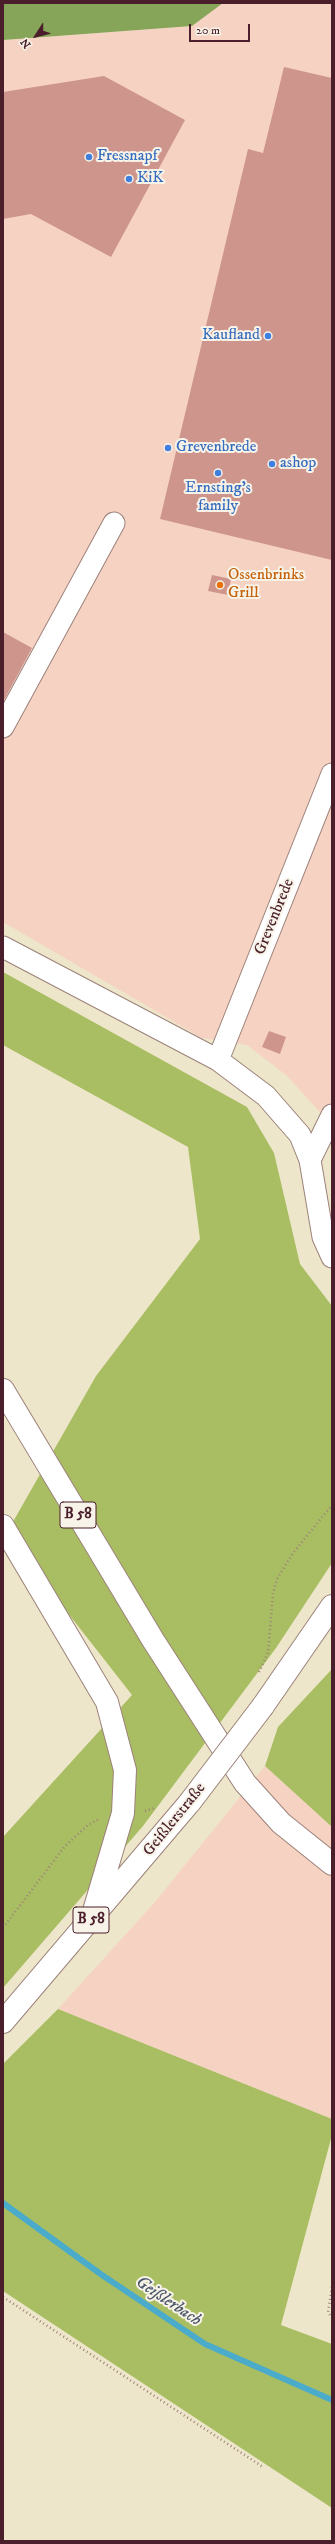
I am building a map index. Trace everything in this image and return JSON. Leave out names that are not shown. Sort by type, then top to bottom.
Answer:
[{"type":"main road","name":"B 58","points":[[3,1390],[153,1640],[246,1783],[280,1823],[332,1864]]},
{"type":"main road","points":[[3,1526],[107,1702],[125,1770],[123,1813],[91,1920]]},
{"type":"main road","name":"Geißlerstraße","points":[[3,2022],[190,1802],[263,1706],[332,1606]]},
{"type":"street","points":[[3,727],[114,523]]},
{"type":"street","name":"Grevenbrede","points":[[218,1060],[332,774]]},
{"type":"street","points":[[3,947],[218,1060],[266,1096],[300,1134],[310,1160],[323,1237],[332,1257]]},
{"type":"street","points":[[310,1160],[332,1115]]},
{"type":"path","points":[[257,1674],[268,1653],[273,1593],[277,1579],[293,1552],[332,1505]]},
{"type":"path","points":[[3,1928],[65,1846],[88,1825],[100,1818],[123,1813],[142,1812],[159,1805]]},
{"type":"path","points":[[332,2287],[328,2312],[332,2318]]},
{"type":"path","points":[[3,2297],[262,2467]]},
{"type":"shaded area","name":"Grevenbrede","points":[[223,3],[332,3],[332,1125],[286,1075],[247,1045],[202,1038],[3,922],[3,40],[192,26]]},
{"type":"shaded area","points":[[265,1766],[332,1827],[332,2119],[58,2009],[155,1902]]},
{"type":"green space","points":[[3,3],[223,3],[192,26],[3,40]]},
{"type":"green space","points":[[3,972],[247,1107],[274,1153],[300,1264],[332,1306],[332,1563],[276,1648],[143,1826],[3,1988],[3,1837],[132,1695],[6,1534],[96,1376],[200,1239],[188,1147],[3,1045]]},
{"type":"green space","points":[[332,1669],[332,1827],[265,1766],[278,1727]]},
{"type":"green space","points":[[58,2009],[332,2119],[332,2135],[281,2325],[332,2344],[332,2508],[3,2291],[3,2064]]},
{"type":"building","name":"Kaufland","points":[[284,67],[332,78],[332,560],[160,519],[248,149],[263,153]]},
{"type":"building","points":[[104,76],[185,120],[111,257],[31,214],[3,219],[3,92]]},
{"type":"building","name":"Ossenbrinks Grill","points":[[212,575],[231,579],[228,595],[208,591]]},
{"type":"building","points":[[3,632],[32,648],[3,702]]},
{"type":"building","points":[[269,1031],[286,1037],[280,1054],[262,1047]]},
{"type":"waterway","name":"Geißlerbach","points":[[3,2203],[102,2275],[205,2344],[332,2400]]},
{"type":"place","name":"Fressnapf","points":[[89,157]]},
{"type":"place","name":"KiK","points":[[129,179]]},
{"type":"place","name":"Kaufland","points":[[268,336]]},
{"type":"place","name":"Grevenbrede","points":[[168,448]]},
{"type":"place","name":"ashop","points":[[272,464]]},
{"type":"place","name":"Ernsting's family","points":[[218,473]]},
{"type":"place","name":"Ossenbrinks Grill","points":[[220,585]]}]
